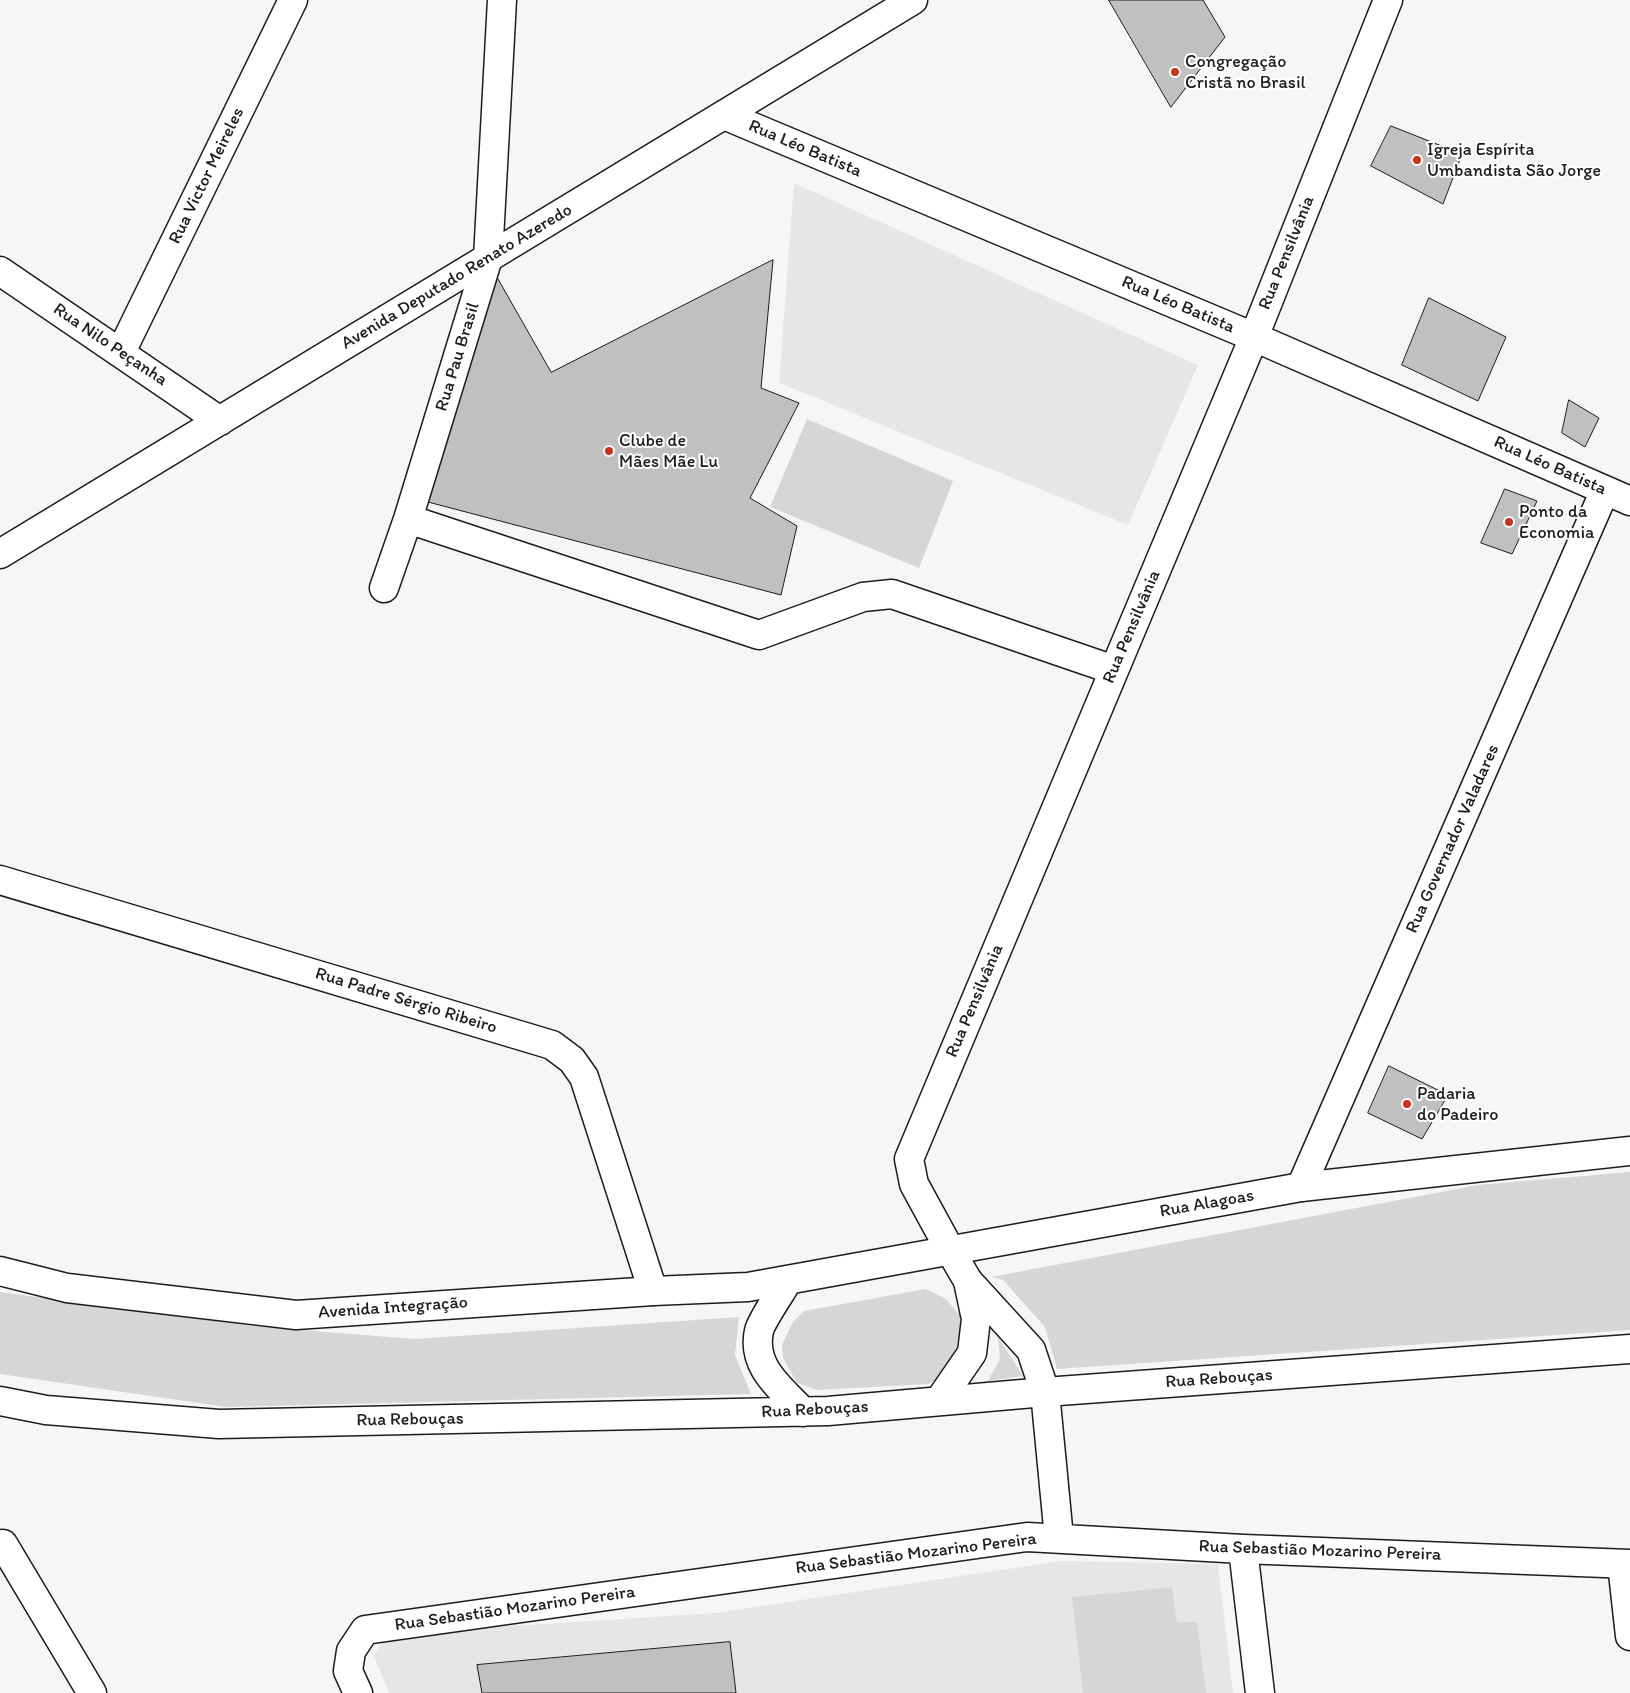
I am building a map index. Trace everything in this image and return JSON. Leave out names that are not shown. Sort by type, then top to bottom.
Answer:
[{"type":"street","name":"Rua Victor Meireles","points":[[121,352],[293,0]]},
{"type":"street","name":"Rua Pau Brasil","points":[[384,588],[408,519],[488,258],[502,0]]},
{"type":"street","name":"Avenida Deputado Renato Azeredo","points":[[0,554],[914,0]]},
{"type":"street","name":"Rua Pensilvânia","points":[[968,1281],[914,1184],[909,1159],[1254,337],[1388,0]]},
{"type":"street","name":"Rua Léo Batista","points":[[724,115],[1254,337],[1630,501]]},
{"type":"street","name":"Rua Nilo Peçanha","points":[[0,271],[220,420]]},
{"type":"street","name":"Rua Governador Valadares","points":[[1301,1187],[1605,490]]},
{"type":"street","points":[[408,519],[759,635],[863,597],[892,594],[1114,670]]},
{"type":"street","name":"Rua Padre Sérgio Ribeiro","points":[[0,880],[552,1045],[572,1060],[584,1077],[653,1291]]},
{"type":"street","name":"Rua Alagoas","points":[[788,1280],[1301,1187],[1630,1151]]},
{"type":"street","name":"Avenida Integração","points":[[0,1271],[67,1288],[296,1315],[653,1291],[748,1287],[788,1280]]},
{"type":"street","points":[[788,1280],[759,1330],[758,1354],[768,1375],[803,1412]]},
{"type":"street","points":[[968,1281],[1031,1350],[1045,1392],[1058,1538]]},
{"type":"street","points":[[939,1402],[972,1353],[976,1319],[968,1281]]},
{"type":"street","name":"Rua Rebouças","points":[[0,1401],[46,1410],[219,1424],[803,1412],[1630,1348]]},
{"type":"street","name":"Rua Sebastião Mozarino Pereira","points":[[358,1693],[348,1671],[351,1651],[365,1630],[1027,1537],[1626,1564]]},
{"type":"street","points":[[3,1544],[92,1693]]},
{"type":"street","points":[[1243,1548],[1260,1693]]},
{"type":"street","points":[[1626,1564],[1630,1636]]},
{"type":"shaded area","points":[[794,183],[1198,365],[1128,525],[779,383]]},
{"type":"shaded area","points":[[807,419],[953,481],[919,568],[770,507]]},
{"type":"shaded area","points":[[1630,1172],[1630,1330],[1057,1369],[1045,1327],[1003,1280],[991,1277],[1478,1185]]},
{"type":"shaded area","points":[[926,1289],[946,1299],[963,1319],[964,1349],[947,1373],[929,1384],[817,1390],[797,1383],[783,1358],[782,1345],[793,1322],[804,1311]]},
{"type":"shaded area","points":[[0,1292],[252,1326],[414,1339],[739,1317],[735,1355],[751,1394],[226,1407],[0,1374]]},
{"type":"shaded area","points":[[998,1337],[1023,1376],[988,1381],[1000,1359]]},
{"type":"shaded area","points":[[1061,1561],[1218,1564],[1233,1693],[389,1693],[374,1656],[387,1634],[715,1613]]},
{"type":"shaded area","points":[[1172,1587],[1177,1622],[1197,1622],[1206,1693],[1083,1693],[1072,1597]]},
{"type":"building","name":"Congregação Cristã no Brasil","points":[[1109,0],[1203,0],[1225,37],[1171,107]]},
{"type":"building","name":"Igreja Espírita Umbandista São Jorge","points":[[1391,126],[1462,154],[1443,204],[1371,166]]},
{"type":"building","name":"Clube de Mães Mãe Lu","points":[[773,260],[761,388],[799,403],[750,498],[797,526],[781,595],[428,502],[494,272],[551,372]]},
{"type":"building","points":[[1429,298],[1506,337],[1478,401],[1402,365]]},
{"type":"building","points":[[1569,400],[1599,418],[1585,447],[1562,433]]},
{"type":"building","name":"Ponto da Economia","points":[[1505,489],[1537,501],[1512,554],[1481,543]]},
{"type":"building","name":"Padaria do Padeiro","points":[[1389,1066],[1448,1095],[1422,1139],[1368,1113]]},
{"type":"building","points":[[730,1642],[736,1693],[482,1693],[477,1665]]},
{"type":"place","name":"Congregação Cristã no Brasil","points":[[1175,72]]},
{"type":"place","name":"Igreja Espírita Umbandista São Jorge","points":[[1417,160]]},
{"type":"place","name":"Clube de Mães Mãe Lu","points":[[609,451]]},
{"type":"place","name":"Ponto da Economia","points":[[1509,522]]},
{"type":"place","name":"Padaria do Padeiro","points":[[1407,1104]]}]
